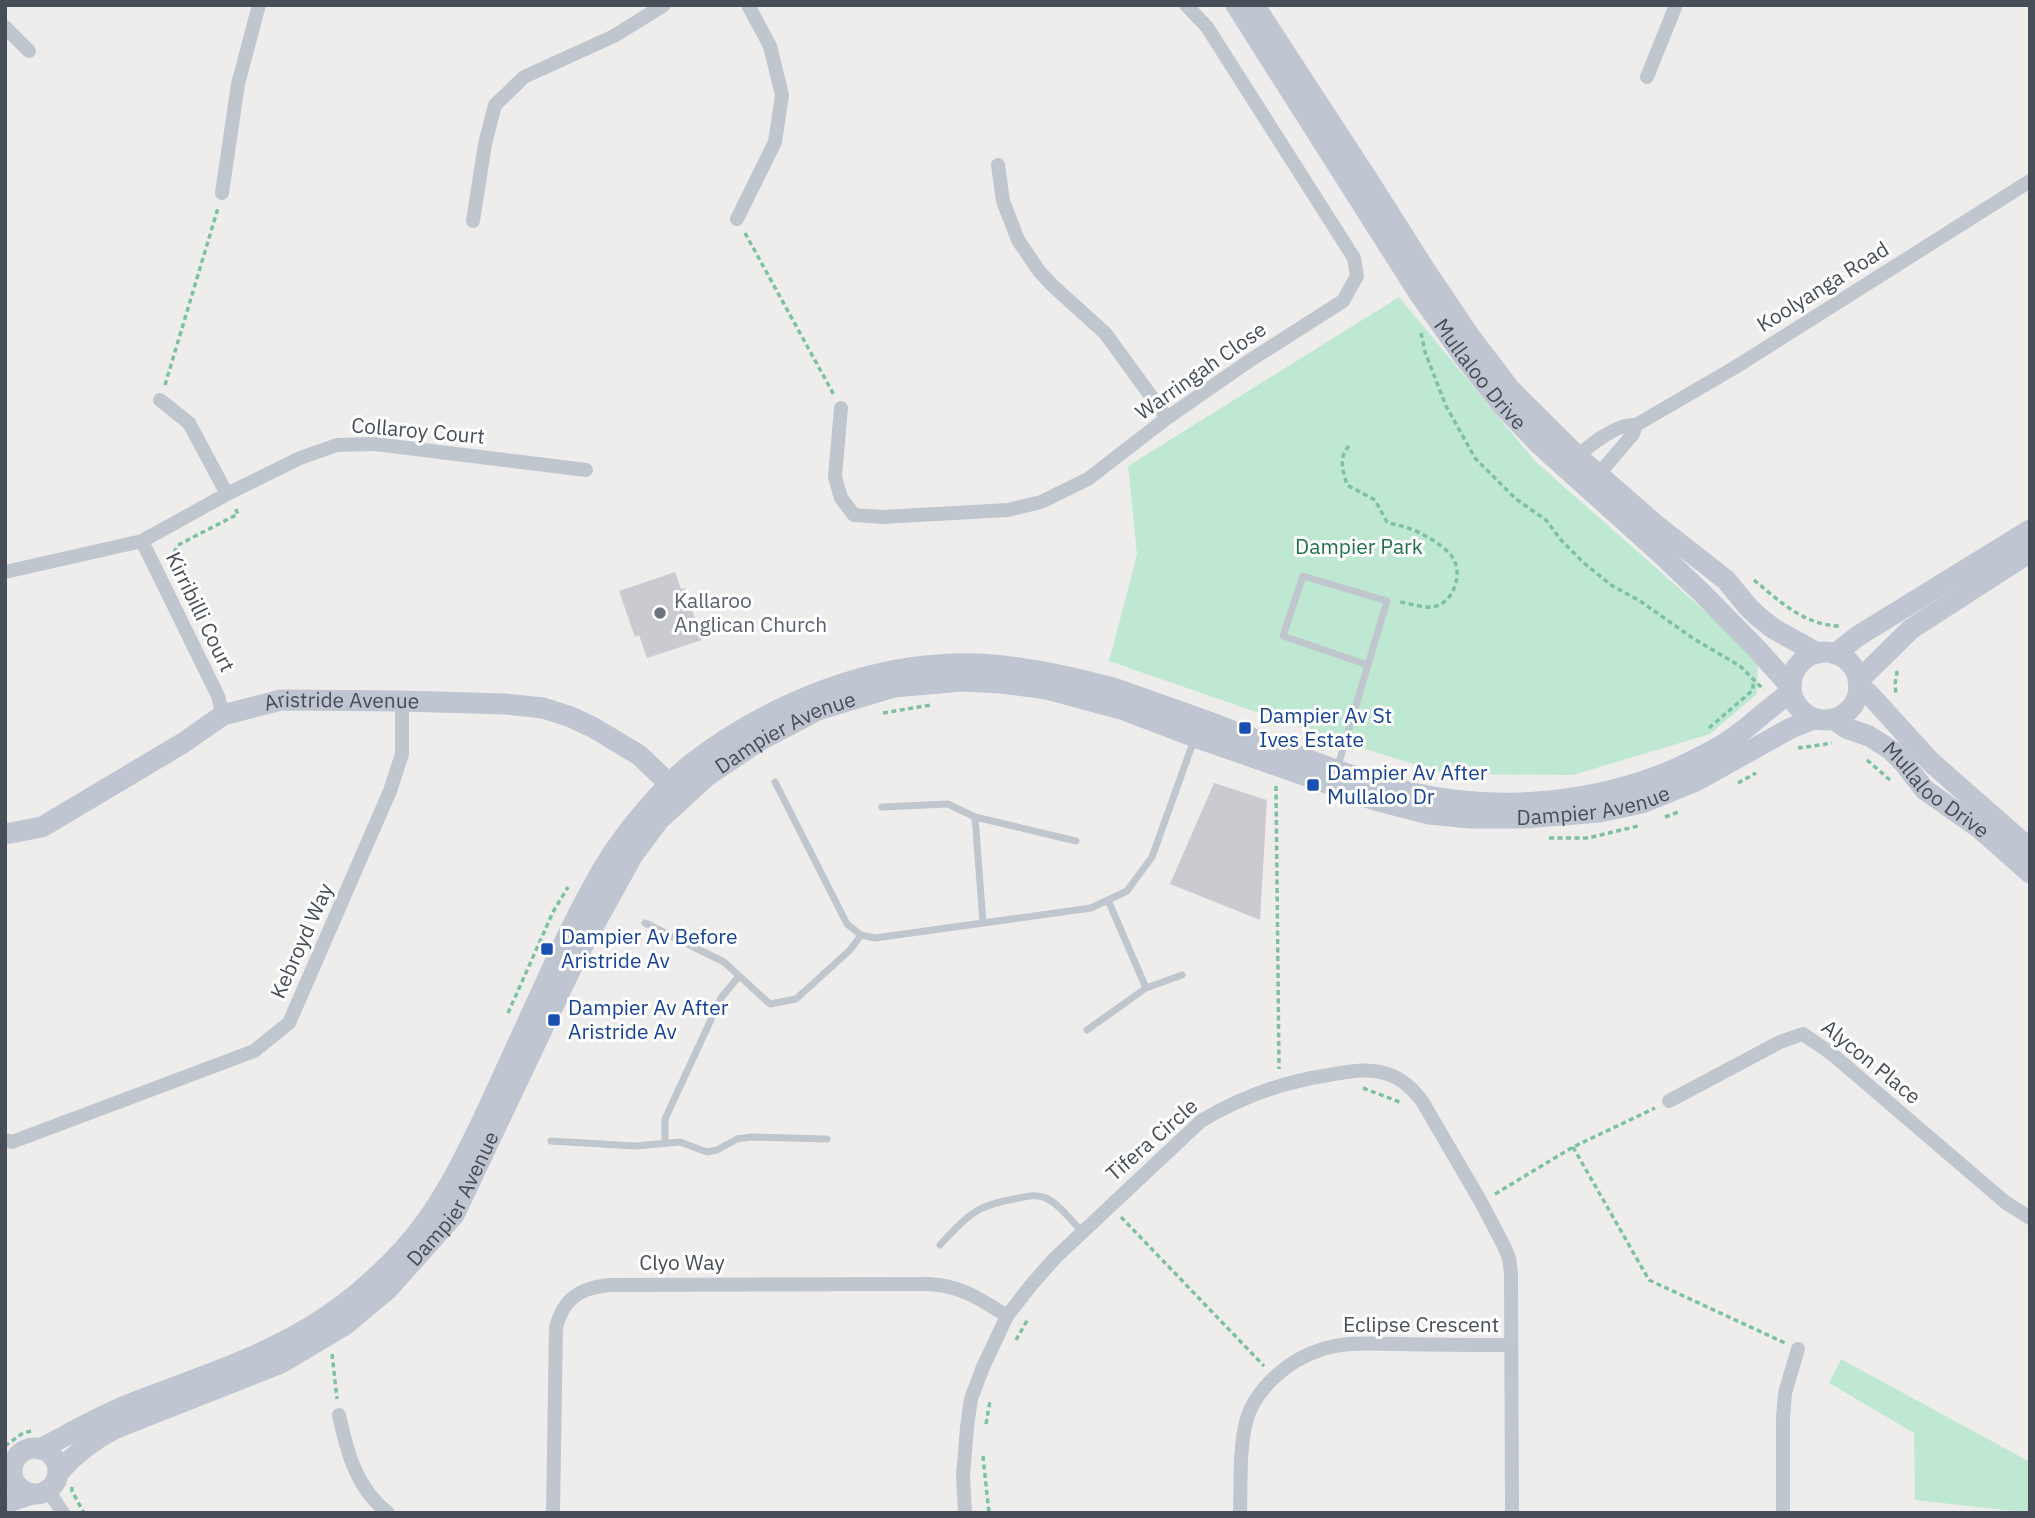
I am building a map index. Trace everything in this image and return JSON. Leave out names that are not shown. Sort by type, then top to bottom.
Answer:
[{"type":"main road","name":"Mullaloo Drive","points":[[1236,5],[1418,292],[1503,406],[1593,481],[1718,573],[1761,619],[1774,629],[1826,654]]},
{"type":"main road","name":"Mullaloo Drive","points":[[1254,5],[1469,335],[1572,463]]},
{"type":"main road","name":"Mullaloo Drive","points":[[1593,481],[1757,649],[1791,690]]},
{"type":"main road","points":[[1826,654],[1851,664],[1858,683],[1857,699],[1852,707],[1842,716],[1824,719],[1804,714],[1797,707],[1791,690],[1792,678],[1798,665],[1805,659],[1826,654],[1857,636],[2030,530]]},
{"type":"main road","points":[[1858,683],[1911,629],[2030,552]]},
{"type":"main road","name":"Dampier Avenue","points":[[5,1503],[52,1484],[70,1459],[114,1429],[271,1367],[345,1325],[387,1290],[454,1215],[577,956],[613,888],[659,820],[689,766],[750,725],[799,699],[870,676],[925,666],[975,664],[1018,667],[1113,688],[1336,770],[1411,793],[1461,801],[1498,803],[1598,795],[1653,778],[1721,746],[1791,690]]},
{"type":"main road","name":"Dampier Avenue","points":[[9,1471],[16,1459],[30,1450],[38,1439],[264,1351],[313,1326],[365,1287],[428,1222],[465,1158],[558,957],[608,861],[650,807],[707,776],[759,741],[818,710],[894,687],[962,681],[1047,689],[1121,709],[1407,809],[1470,818],[1524,818],[1600,812],[1642,803],[1696,781],[1791,728],[1824,719]]},
{"type":"main road","name":"Mullaloo Drive","points":[[1858,683],[1931,762],[2030,849]]},
{"type":"main road","name":"Aristride Avenue","points":[[5,834],[42,827],[183,743],[223,715],[281,701],[402,701],[505,704],[543,708],[571,717],[639,755],[677,790]]},
{"type":"main road","name":"Mullaloo Drive","points":[[1824,719],[1868,736],[1891,750],[1925,790],[1979,828],[2030,873]]},
{"type":"main road","points":[[9,1471],[23,1490],[52,1484],[53,1458],[38,1439]]},
{"type":"street","points":[[222,193],[238,85],[260,5]]},
{"type":"street","points":[[473,221],[485,145],[495,105],[524,78],[614,36],[664,5]]},
{"type":"street","points":[[737,219],[775,142],[782,95],[770,46],[748,5]]},
{"type":"street","name":"Warringah Close","points":[[841,408],[835,477],[841,498],[854,515],[883,517],[1008,510],[1041,502],[1088,479],[1167,418],[1343,301],[1357,276],[1354,258],[1207,27],[1186,5]]},
{"type":"street","points":[[1647,77],[1676,5]]},
{"type":"street","points":[[5,27],[29,51]]},
{"type":"street","points":[[998,165],[1003,201],[1018,240],[1053,286],[1105,334],[1167,418]]},
{"type":"street","name":"Koolyanga Road","points":[[1572,463],[1593,444],[1612,432],[1628,424],[1636,425],[1734,368],[2030,181]]},
{"type":"street","points":[[160,400],[190,423],[227,494]]},
{"type":"street","name":"Koolyanga Road","points":[[1593,481],[1633,434],[1636,425]]},
{"type":"street","name":"Collaroy Court","points":[[142,541],[300,458],[337,445],[375,444],[586,470]]},
{"type":"street","name":"Kirribilli Court","points":[[5,572],[142,541],[218,696],[223,715]]},
{"type":"street","name":"Kebroyd Way","points":[[5,1140],[12,1142],[254,1051],[289,1023],[390,791],[402,754],[402,701]]},
{"type":"street","name":"Alycon Place","points":[[1669,1101],[1780,1042],[1803,1034],[1832,1054],[2005,1202],[2030,1218]]},
{"type":"street","name":"Tifera Circle","points":[[965,1513],[962,1476],[971,1399],[1007,1316],[1040,1275],[1110,1205],[1201,1121],[1224,1107],[1280,1085],[1364,1070],[1395,1077],[1410,1087],[1422,1101],[1481,1202],[1509,1258],[1512,1513]]},
{"type":"street","name":"Clyo Way","points":[[553,1513],[556,1327],[560,1313],[578,1293],[592,1287],[609,1285],[929,1283],[944,1284],[971,1293],[1007,1316]]},
{"type":"street","name":"Eclipse Crescent","points":[[1240,1513],[1242,1446],[1252,1405],[1282,1371],[1302,1358],[1336,1346],[1362,1344],[1511,1345]]},
{"type":"street","points":[[1783,1513],[1785,1393],[1798,1349]]},
{"type":"street","points":[[339,1415],[352,1466],[373,1499],[388,1513]]},
{"type":"street","points":[[52,1484],[63,1513]]},
{"type":"lane","points":[[1336,770],[1368,665],[1387,601],[1304,576],[1283,636],[1368,665]]},
{"type":"lane","points":[[775,782],[847,924],[861,935],[875,939],[1091,908],[1127,891],[1152,857],[1195,737]]},
{"type":"lane","points":[[883,807],[948,804],[975,817],[1076,841]]},
{"type":"lane","points":[[975,817],[983,923]]},
{"type":"lane","points":[[1108,900],[1146,989]]},
{"type":"lane","points":[[645,923],[724,962],[770,1004],[796,999],[850,950],[861,935]]},
{"type":"lane","points":[[1087,1030],[1146,989],[1182,975]]},
{"type":"lane","points":[[666,1143],[665,1119],[721,998],[739,976]]},
{"type":"lane","points":[[551,1141],[635,1146],[680,1142],[707,1152],[717,1150],[737,1139],[751,1137],[827,1139]]},
{"type":"lane","points":[[940,1245],[966,1217],[980,1208],[995,1202],[1033,1195],[1043,1196],[1053,1202],[1083,1232]]},
{"type":"path","points":[[160,400],[222,193]]},
{"type":"path","points":[[737,219],[841,408]]},
{"type":"path","points":[[1349,446],[1343,453],[1342,465],[1347,485],[1375,500],[1387,522],[1408,528],[1438,544],[1452,555],[1457,567],[1452,593],[1442,604],[1430,607],[1387,601]]},
{"type":"path","points":[[171,571],[170,558],[178,545],[238,514],[227,494]]},
{"type":"path","points":[[1753,579],[1789,610],[1829,626],[1845,625]]},
{"type":"path","points":[[1889,665],[1897,673],[1896,702]]},
{"type":"path","points":[[876,714],[939,704]]},
{"type":"path","points":[[1791,753],[1800,748]]},
{"type":"path","points":[[1735,784],[1764,768]]},
{"type":"path","points":[[1276,786],[1280,1085]]},
{"type":"path","points":[[1664,817],[1685,809]]},
{"type":"path","points":[[1543,838],[1588,838],[1643,824]]},
{"type":"path","points":[[503,1023],[553,912],[571,881]]},
{"type":"path","points":[[1361,1088],[1406,1105]]},
{"type":"path","points":[[1481,1202],[1573,1147],[1669,1101]]},
{"type":"path","points":[[1573,1147],[1649,1280],[1798,1349]]},
{"type":"path","points":[[1110,1205],[1275,1378]]},
{"type":"path","points":[[1012,1346],[1032,1311]]},
{"type":"path","points":[[331,1347],[339,1415]]},
{"type":"path","points":[[984,1436],[990,1395]]},
{"type":"path","points":[[5,1446],[23,1433],[38,1439]]},
{"type":"path","points":[[982,1450],[989,1513]]},
{"type":"path","points":[[52,1484],[72,1491],[84,1513]]},
{"type":"green space","name":"Dampier Park","points":[[1399,297],[1535,461],[1758,658],[1757,694],[1710,734],[1573,775],[1445,774],[1346,743],[1109,661],[1137,555],[1128,466]]},
{"type":"green space","points":[[1841,1359],[2030,1462],[2030,1513],[1915,1500],[1914,1433],[1829,1383]]},
{"type":"building","name":"Kallaroo Anglican Church","points":[[675,572],[681,589],[685,588],[702,640],[647,658],[639,635],[635,637],[619,591]]},
{"type":"building","points":[[1214,783],[1267,800],[1260,920],[1170,884]]},
{"type":"place","name":"Kallaroo Anglican Church","points":[[660,613]]},
{"type":"place","name":"Dampier Av St Ives Estate","points":[[1245,728]]},
{"type":"place","name":"Dampier Av After Mullaloo Dr","points":[[1313,785]]},
{"type":"place","name":"Dampier Av Before Aristride Av","points":[[547,949]]},
{"type":"place","name":"Dampier Av After Aristride Av","points":[[554,1020]]}]
